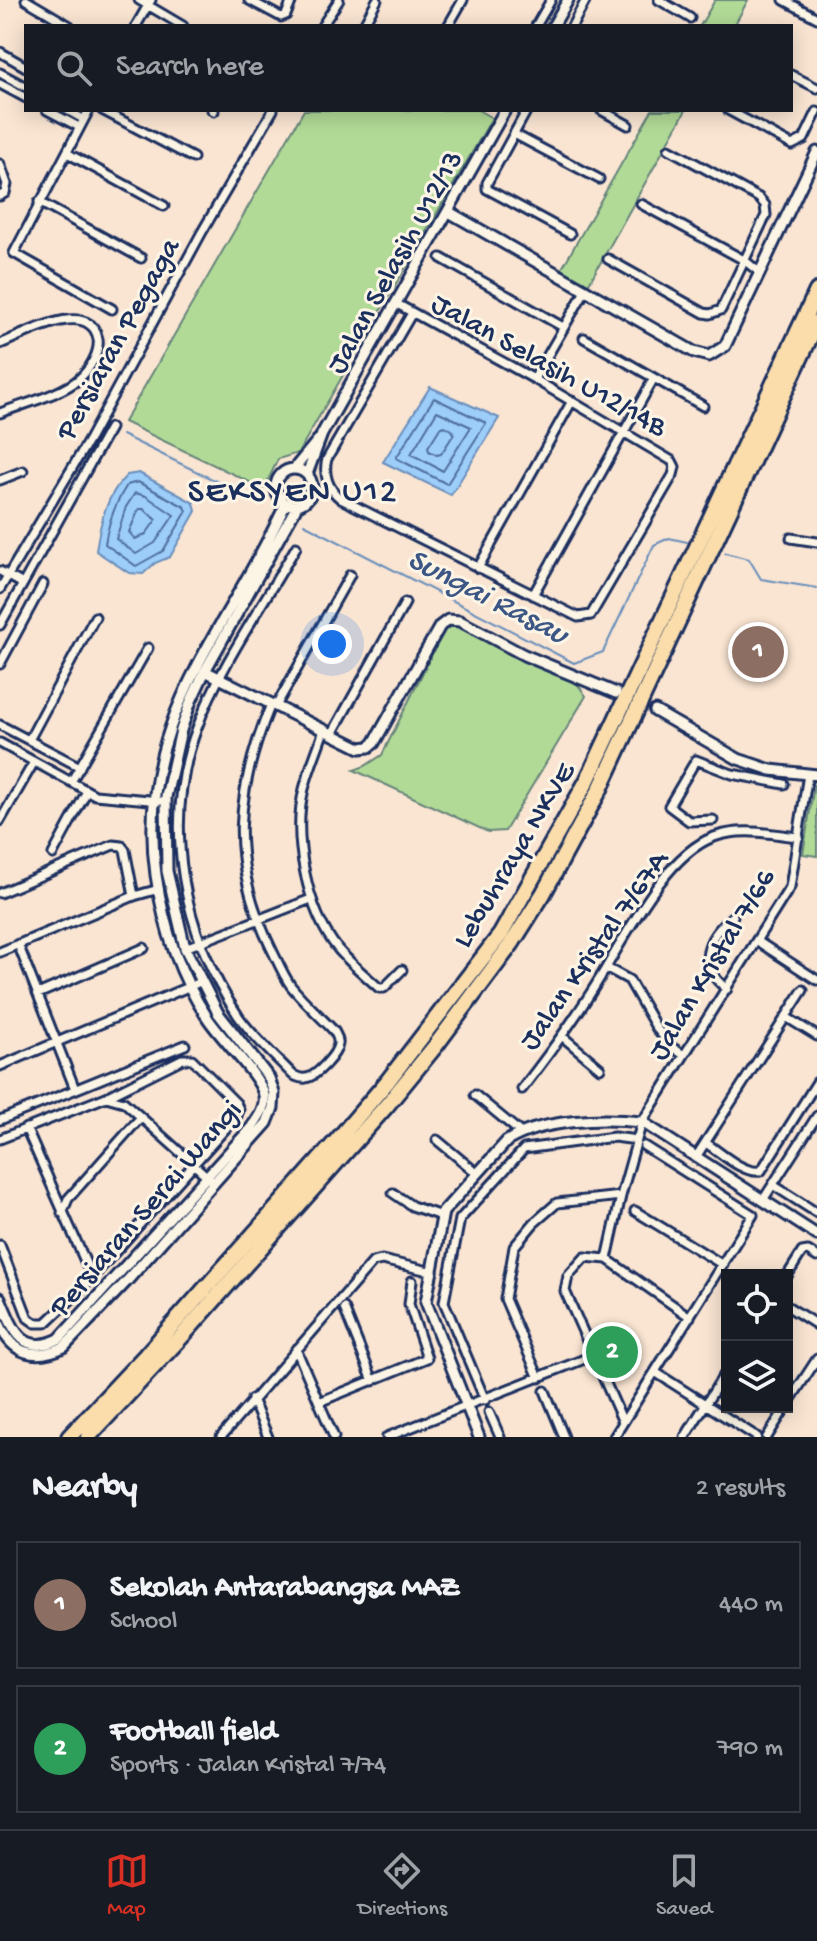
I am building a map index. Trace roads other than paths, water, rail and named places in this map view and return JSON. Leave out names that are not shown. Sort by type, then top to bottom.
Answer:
[{"type":"highway","name":"Lebuhraya NKVE","points":[[69,1437],[343,1134],[501,934],[546,858],[601,754],[817,291]]},
{"type":"highway","name":"Lebuhraya NKVE","points":[[88,1437],[387,1105],[512,943],[543,894],[600,789],[817,322]]},
{"type":"street","points":[[26,0],[67,24]]},
{"type":"street","points":[[139,0],[150,3],[180,24]]},
{"type":"street","points":[[249,0],[281,17],[286,15],[292,0]]},
{"type":"street","points":[[323,24],[339,0]]},
{"type":"street","points":[[364,24],[377,0]]},
{"type":"street","points":[[449,24],[463,0]]},
{"type":"street","points":[[537,24],[551,0]]},
{"type":"street","points":[[554,24],[568,0]]},
{"type":"street","points":[[575,24],[586,0]]},
{"type":"street","points":[[659,0],[690,18]]},
{"type":"street","points":[[784,0],[817,18]]},
{"type":"street","points":[[137,24],[150,3]]},
{"type":"street","points":[[0,52],[24,66]]},
{"type":"street","points":[[0,73],[24,86]]},
{"type":"street","points":[[793,76],[817,88]]},
{"type":"street","points":[[0,84],[24,97]]},
{"type":"street","points":[[52,112],[81,123]]},
{"type":"street","points":[[69,112],[81,123]]},
{"type":"street","points":[[88,112],[14,253],[112,309]]},
{"type":"street","points":[[106,112],[193,158]]},
{"type":"street","name":"Persiaran Pegaga","points":[[0,589],[4,573],[90,438],[202,232],[272,112]]},
{"type":"street","name":"Jalan Selasih U12/13","points":[[294,469],[322,434],[449,212],[501,112]]},
{"type":"street","points":[[526,112],[487,183],[487,189],[570,234]]},
{"type":"street","points":[[605,112],[628,125]]},
{"type":"street","points":[[732,112],[797,145],[804,139],[817,112]]},
{"type":"street","points":[[514,134],[599,179]]},
{"type":"street","points":[[608,259],[710,314],[721,310],[766,215],[763,201],[669,149]]},
{"type":"street","points":[[449,212],[694,352],[709,356],[725,346],[817,152]]},
{"type":"street","points":[[67,153],[164,206]]},
{"type":"street","points":[[0,164],[7,189],[0,196]]},
{"type":"street","points":[[39,202],[141,258]]},
{"type":"street","points":[[641,204],[744,260],[759,272]]},
{"type":"street","points":[[441,258],[563,327]]},
{"type":"street","points":[[534,379],[585,291]]},
{"type":"street","name":"Jalan Selasih U12/14B","points":[[397,304],[625,432],[669,458],[675,467],[594,613],[588,617],[578,617],[533,595]]},
{"type":"street","points":[[412,313],[327,459],[325,466],[330,487],[341,499],[533,595],[654,378]]},
{"type":"street","points":[[0,344],[70,318],[83,320],[91,326],[98,342],[98,350],[81,378],[70,386],[0,413]]},
{"type":"street","points":[[584,338],[703,406]]},
{"type":"street","points":[[478,568],[572,401]]},
{"type":"street","name":"Persiaran Pegaga","points":[[0,625],[110,428]]},
{"type":"street","name":"Jalan Selasih U12/13","points":[[307,474],[322,434]]},
{"type":"street","points":[[294,469],[307,474],[312,484],[310,495],[298,504],[286,503],[278,494],[277,483],[283,473],[294,469]]},
{"type":"street","points":[[0,480],[23,471]]},
{"type":"street","name":"Persiaran Serai Wangi","points":[[0,1298],[10,1342],[26,1354],[41,1355],[64,1347],[126,1282],[259,1118],[264,1097],[254,1074],[208,1019],[189,987],[174,952],[159,889],[154,801],[169,727],[180,697],[286,503]]},
{"type":"street","name":"Persiaran Serai Wangi","points":[[211,1179],[267,1123],[273,1108],[274,1093],[269,1078],[218,1013],[185,948],[167,871],[166,801],[181,730],[205,671],[298,504]]},
{"type":"street","points":[[791,538],[817,542]]},
{"type":"street","points":[[296,547],[220,679],[196,729],[186,768],[180,817],[180,855],[188,900],[215,976],[241,1019],[293,1075],[307,1078],[325,1064],[337,1047],[336,1034],[289,984],[258,920],[240,850],[245,780],[258,737],[274,705],[350,575]]},
{"type":"street","points":[[4,573],[23,584]]},
{"type":"street","points":[[0,664],[43,584]]},
{"type":"street","points":[[402,970],[384,988],[379,988],[337,949],[311,899],[299,845],[303,791],[328,732],[405,603]]},
{"type":"street","points":[[29,740],[95,617]]},
{"type":"street","points":[[205,671],[360,748],[374,743],[440,626],[448,620],[460,621],[524,655],[616,693]]},
{"type":"street","points":[[71,782],[148,648]]},
{"type":"street","points":[[655,711],[738,759],[771,770],[812,775]]},
{"type":"street","points":[[0,725],[80,767]]},
{"type":"street","points":[[0,743],[95,795],[166,801]]},
{"type":"street","points":[[722,835],[719,823],[713,820],[689,821],[669,806],[693,761],[699,760],[732,774],[784,784]]},
{"type":"street","points":[[0,821],[34,762]]},
{"type":"street","name":"Jalan Kristal 7/66","points":[[607,1259],[642,1122],[790,887],[812,775]]},
{"type":"street","points":[[53,854],[87,791]]},
{"type":"street","points":[[711,838],[709,824],[713,820]]},
{"type":"street","name":"Jalan Kristal 7/67A","points":[[522,1089],[563,1037],[674,863],[711,838],[722,835],[748,831],[799,837]]},
{"type":"street","points":[[0,893],[113,845],[122,846],[125,850],[134,896]]},
{"type":"street","points":[[0,952],[134,896],[159,889]]},
{"type":"street","points":[[185,948],[311,899]]},
{"type":"street","points":[[727,989],[714,976],[706,956],[712,941],[733,916]]},
{"type":"street","points":[[757,941],[814,979],[817,969]]},
{"type":"street","points":[[18,944],[75,1089]]},
{"type":"street","points":[[38,994],[144,948]]},
{"type":"street","points":[[607,968],[629,980],[657,1029],[673,1048],[684,1055]]},
{"type":"street","points":[[0,1066],[200,982]]},
{"type":"street","points":[[696,1157],[803,990]]},
{"type":"street","points":[[786,1017],[817,1036]]},
{"type":"street","points":[[563,1037],[600,1068]]},
{"type":"street","points":[[0,1120],[185,1045]]},
{"type":"street","points":[[0,1139],[106,1097],[186,1058],[192,1059],[239,1109],[237,1116],[52,1319],[41,1324],[30,1321],[0,1245]]},
{"type":"street","points":[[706,1143],[747,1169],[755,1173],[761,1171],[817,1082]]},
{"type":"street","points":[[475,1095],[521,1133]]},
{"type":"street","points":[[106,1097],[124,1102],[211,1179]]},
{"type":"street","points":[[763,1200],[817,1116]]},
{"type":"street","points":[[62,1213],[68,1199],[140,1118]]},
{"type":"street","points":[[479,1437],[426,1302],[441,1216],[507,1141],[540,1127],[612,1119],[642,1122],[817,1235]]},
{"type":"street","points":[[26,1128],[92,1277]]},
{"type":"street","points":[[485,1400],[444,1302],[460,1219],[524,1149],[614,1137],[637,1140]]},
{"type":"street","points":[[437,1140],[478,1174]]},
{"type":"street","points":[[614,1437],[753,1215],[644,1146]]},
{"type":"street","points":[[773,1185],[817,1213]]},
{"type":"street","points":[[393,1193],[412,1206],[441,1216]]},
{"type":"street","points":[[539,1378],[505,1299],[514,1247],[534,1223],[557,1203],[621,1196]]},
{"type":"street","points":[[635,1211],[723,1265]]},
{"type":"street","points":[[791,1269],[802,1252],[808,1251],[817,1257]]},
{"type":"street","points":[[623,1422],[565,1291],[568,1276],[577,1262],[585,1257],[607,1259],[690,1317]]},
{"type":"street","points":[[221,1437],[373,1262],[382,1260],[433,1272]]},
{"type":"street","points":[[319,1402],[427,1358],[409,1304],[412,1281]]},
{"type":"street","points":[[344,1308],[373,1381]]},
{"type":"street","points":[[793,1310],[817,1325]]},
{"type":"street","points":[[296,1349],[334,1437]]},
{"type":"street","points":[[387,1437],[592,1356]]},
{"type":"street","points":[[793,1395],[817,1359]]},
{"type":"street","points":[[655,1372],[757,1437]]},
{"type":"street","points":[[685,1437],[721,1380]]},
{"type":"street","points":[[545,1391],[564,1437]]},
{"type":"street","points":[[252,1399],[268,1437]]},
{"type":"street","points":[[489,1412],[500,1437]]},
{"type":"street","points":[[767,1437],[782,1413]]},
{"type":"water","points":[[430,387],[499,418],[451,495],[383,462]]},
{"type":"water","points":[[139,473],[194,503],[196,511],[170,557],[155,563],[143,574],[129,573],[96,551],[109,500],[127,475]]},
{"type":"waterway","name":"Sungai Rasau","points":[[122,435],[263,504]]},
{"type":"waterway","name":"Sungai Rasau","points":[[304,524],[574,663],[603,652],[654,545],[669,538],[687,542]]},
{"type":"waterway","name":"Sungai Rasau","points":[[725,553],[749,559],[761,579],[817,588]]},
{"type":"place","name":"Sekolah Antarabangsa MAZ","points":[[758,652]]},
{"type":"place","name":"Football field","points":[[612,1352]]},
{"type":"district","name":"SEKSYEN U12","points":[[293,488]]}]
